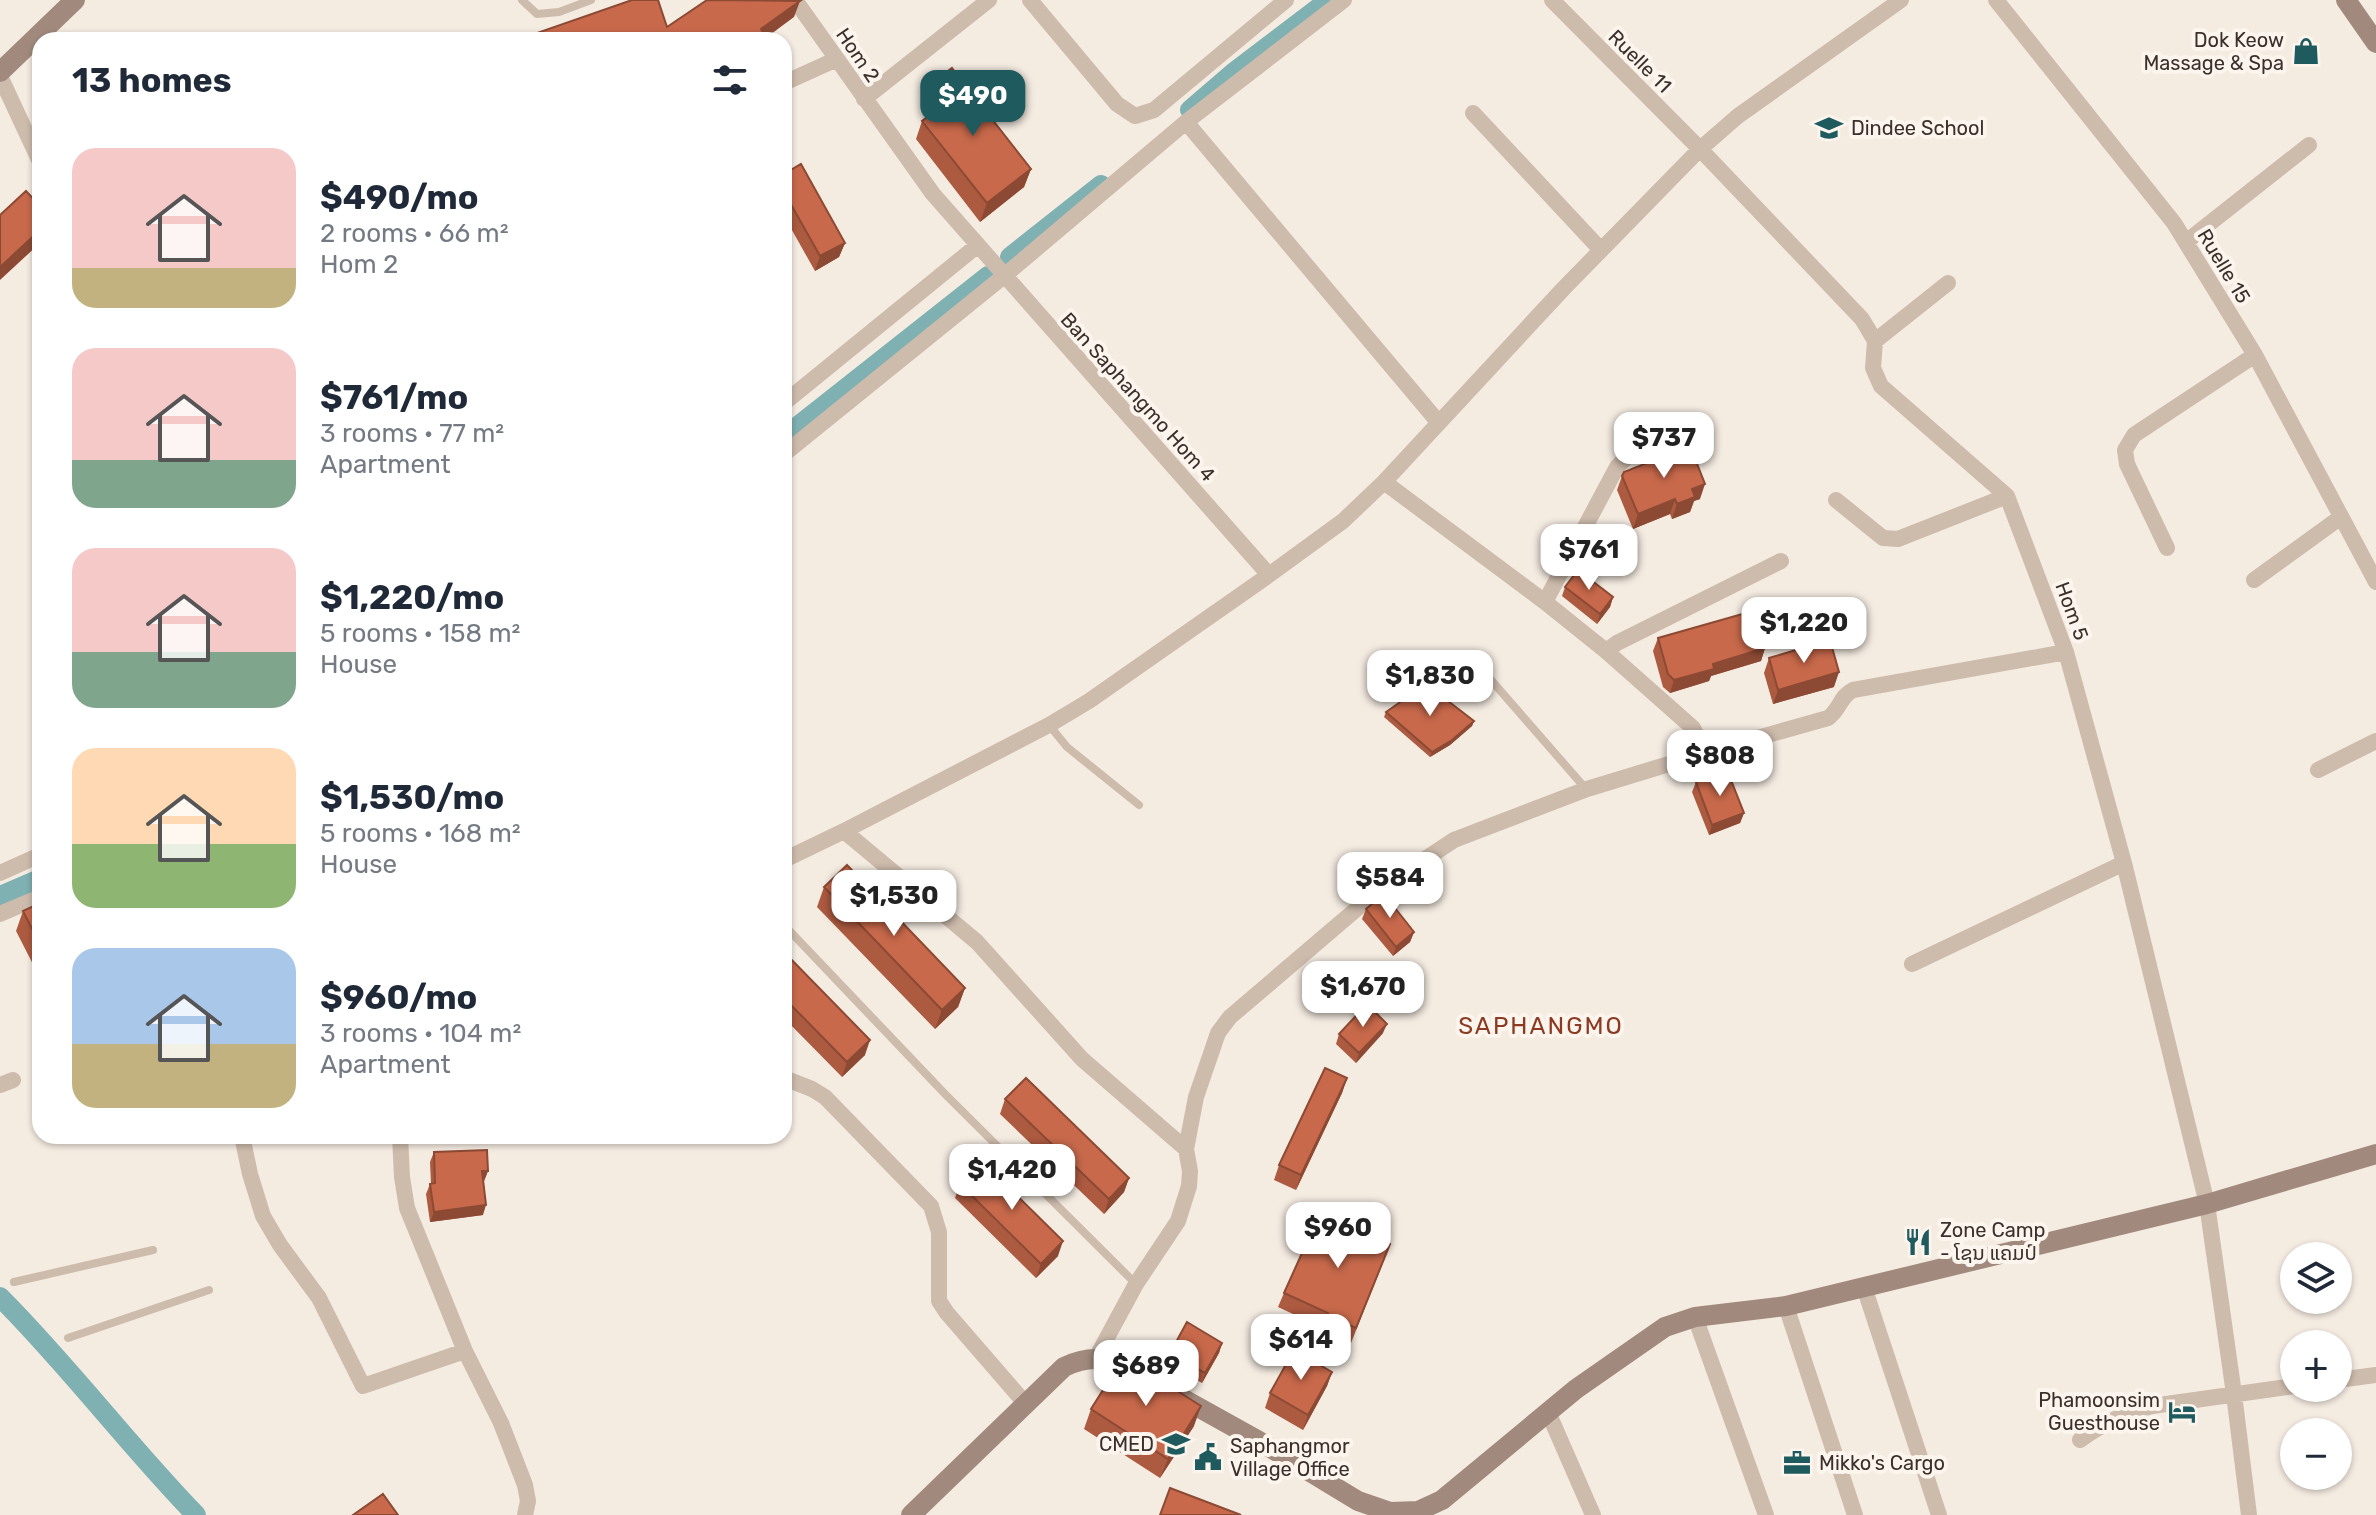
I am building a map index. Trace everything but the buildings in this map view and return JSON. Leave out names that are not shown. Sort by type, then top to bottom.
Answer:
[{"type":"street","points":[[43,32],[75,0]]},
{"type":"street","name":"Hom 2","points":[[795,0],[933,194],[978,245]]},
{"type":"street","points":[[864,99],[989,0]]},
{"type":"street","points":[[1030,0],[1117,104],[1135,116],[1154,110],[1286,0]]},
{"type":"street","points":[[792,448],[1004,276],[1186,122],[1344,0]]},
{"type":"street","name":"Ruelle 11","points":[[1552,0],[1700,149]]},
{"type":"street","points":[[792,856],[1049,725],[1089,701],[1343,521],[1384,482],[1700,149],[1738,116],[1901,0]]},
{"type":"street","name":"Ruelle 15","points":[[1996,0],[2174,223],[2255,355],[2376,582]]},
{"type":"street","points":[[2346,0],[2376,43]]},
{"type":"street","points":[[32,42],[0,74],[32,144]]},
{"type":"street","points":[[792,79],[837,59]]},
{"type":"street","points":[[1473,113],[1601,250]]},
{"type":"street","points":[[1186,122],[1439,423]]},
{"type":"street","points":[[2186,242],[2309,145]]},
{"type":"street","points":[[1700,149],[1862,319],[1875,341],[1948,283]]},
{"type":"street","points":[[792,396],[978,245]]},
{"type":"street","name":"Ban Saphangmo Hom 4","points":[[978,245],[1269,575]]},
{"type":"street","name":"Hom 5","points":[[1875,341],[1873,368],[1881,386],[2007,496],[2066,652],[2124,863],[2207,1204],[2249,1515]]},
{"type":"street","points":[[2167,548],[2127,464],[2125,450],[2134,435],[2255,355]]},
{"type":"street","points":[[1545,602],[1617,467],[1630,454],[1675,442]]},
{"type":"street","points":[[1096,1358],[1136,1284],[1178,1221],[1189,1186],[1186,1149],[1196,1097],[1218,1033],[1230,1017],[1380,889],[1454,840],[1587,789],[1693,756],[1699,750],[1699,740],[1693,728],[1606,651],[1384,482]]},
{"type":"street","points":[[1836,500],[1883,538],[1898,539],[2007,496]]},
{"type":"street","points":[[2254,580],[2341,517]]},
{"type":"street","points":[[1606,651],[1781,561]]},
{"type":"street","points":[[1699,750],[1711,751],[1828,718],[1839,707],[1846,693],[1853,690],[2066,652]]},
{"type":"street","points":[[2318,770],[2376,741]]},
{"type":"street","points":[[844,831],[977,942],[1082,1059],[1186,1149]]},
{"type":"street","points":[[0,873],[32,859]]},
{"type":"street","points":[[1912,964],[2124,863]]},
{"type":"street","points":[[0,914],[32,900]]},
{"type":"street","points":[[792,1081],[825,1097],[931,1206],[939,1232],[939,1301],[1025,1403]]},
{"type":"street","points":[[244,1144],[263,1216],[319,1298],[363,1386],[465,1351]]},
{"type":"street","points":[[400,1144],[407,1208],[465,1351],[501,1423],[525,1485],[528,1501],[525,1515]]},
{"type":"street","points":[[911,1515],[1064,1367],[1081,1359],[1096,1358],[1119,1363],[1259,1441],[1358,1501],[1390,1512],[1418,1511],[1442,1500],[1576,1389],[1665,1327],[1695,1317],[1786,1306],[2207,1204],[2376,1154]]},
{"type":"street","points":[[1864,1287],[1939,1515]]},
{"type":"street","points":[[1786,1306],[1855,1515]]},
{"type":"street","points":[[1695,1317],[1766,1515]]},
{"type":"street","points":[[2352,1378],[2376,1375]]},
{"type":"street","points":[[2080,1440],[2102,1424],[2133,1411],[2280,1388]]},
{"type":"street","points":[[1548,1412],[1593,1515]]},
{"type":"lane","points":[[522,0],[537,14],[559,12],[591,0]]},
{"type":"lane","points":[[1478,665],[1587,789]]},
{"type":"lane","points":[[1049,725],[1067,747],[1139,805]]},
{"type":"lane","points":[[792,933],[945,1094],[1136,1284]]},
{"type":"lane","points":[[14,1282],[153,1250]]},
{"type":"lane","points":[[68,1338],[209,1290]]},
{"type":"waterway","points":[[1190,110],[1329,0]]},
{"type":"waterway","points":[[1010,257],[1101,185]]},
{"type":"waterway","points":[[792,431],[988,276]]},
{"type":"waterway","points":[[0,896],[32,882]]},
{"type":"waterway","points":[[0,1297],[196,1515]]},
{"type":"place","name":"Dok Keow Massage & Spa","points":[[2306,51]]},
{"type":"place","name":"Dindee School","points":[[1829,128]]},
{"type":"place","name":"Zone Camp - ໂຊນ ແຄມປ໌","points":[[1918,1242]]},
{"type":"place","name":"Phamoonsim Guesthouse","points":[[2182,1412]]},
{"type":"place","name":"CMED","points":[[1176,1444]]},
{"type":"place","name":"Saphangmor Village Office","points":[[1208,1457]]},
{"type":"place","name":"Mikko's Cargo","points":[[1797,1463]]},
{"type":"district","name":"SAPHANGMO","points":[[1541,1026]]}]
